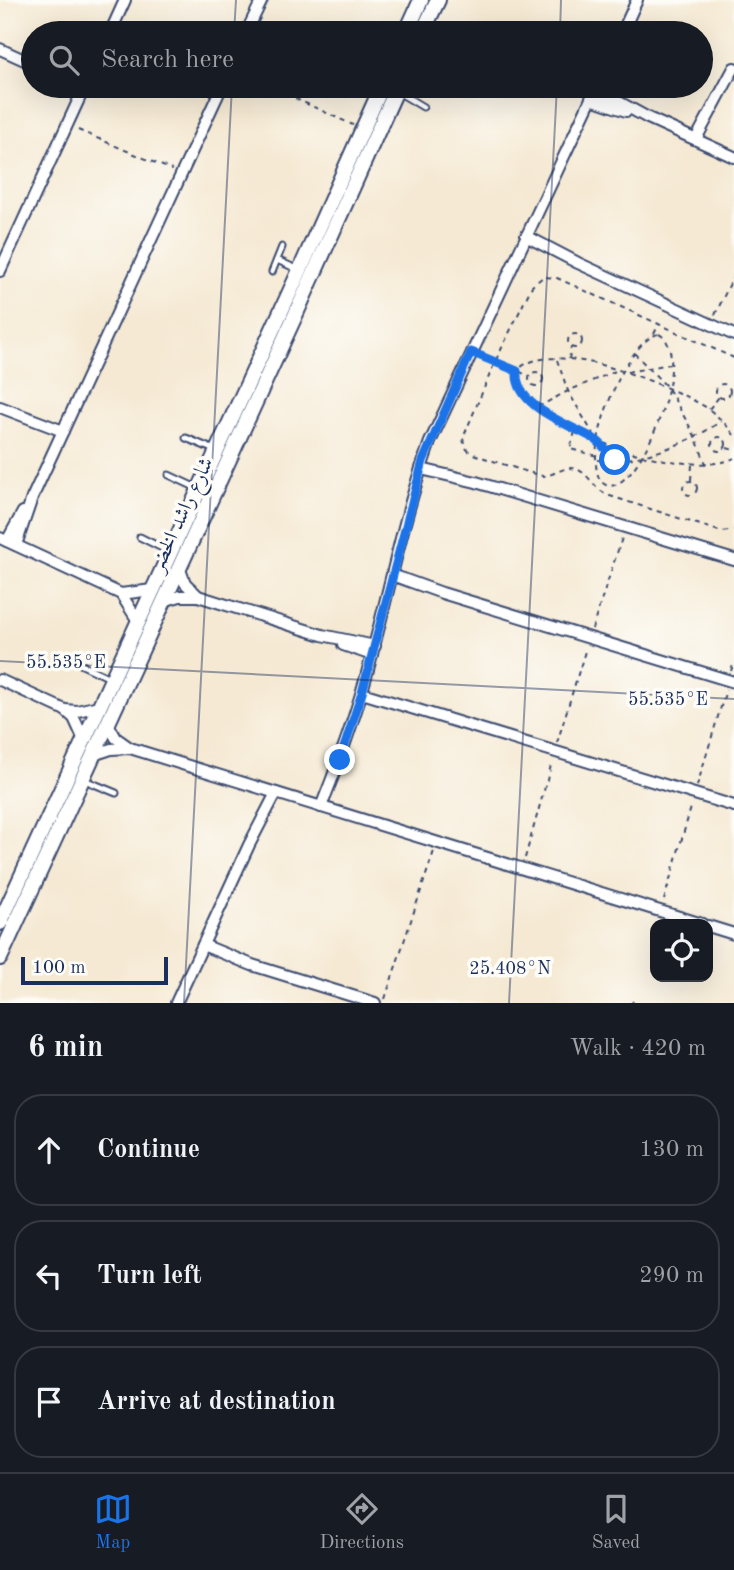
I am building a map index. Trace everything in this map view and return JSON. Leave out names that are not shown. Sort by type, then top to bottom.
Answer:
[{"type":"street","points":[[115,21],[125,0]]},
{"type":"street","points":[[252,21],[262,0]]},
{"type":"street","points":[[411,21],[421,0]]},
{"type":"street","points":[[428,21],[438,0]]},
{"type":"street","points":[[628,21],[638,0]]},
{"type":"street","points":[[0,49],[21,59]]},
{"type":"street","points":[[700,141],[734,68]]},
{"type":"street","points":[[0,271],[80,98]]},
{"type":"street","points":[[152,590],[121,594],[8,541],[32,498],[216,98]]},
{"type":"street","name":"شارع راشد الخضر","points":[[0,923],[362,129],[384,98]]},
{"type":"street","name":"شارع راشد الخضر","points":[[0,958],[179,567],[387,98]]},
{"type":"street","points":[[325,808],[362,693],[422,465],[471,352],[591,98]]},
{"type":"street","points":[[608,98],[734,157]]},
{"type":"street","points":[[524,240],[734,335]]},
{"type":"street","points":[[5,409],[24,421],[61,435]]},
{"type":"street","points":[[422,465],[734,560]]},
{"type":"street","points":[[179,567],[186,583],[198,596]]},
{"type":"street","points":[[392,579],[734,682]]},
{"type":"street","points":[[121,594],[138,621]]},
{"type":"street","points":[[163,601],[180,596],[198,596],[373,651]]},
{"type":"street","points":[[0,680],[65,710],[74,718],[84,740]]},
{"type":"street","points":[[362,693],[734,806]]},
{"type":"street","points":[[65,710],[88,710],[99,706]]},
{"type":"street","points":[[108,724],[116,738],[130,748],[686,919]]},
{"type":"street","points":[[93,755],[111,749],[130,748]]},
{"type":"street","points":[[176,1003],[273,792]]},
{"type":"street","points":[[713,928],[734,934]]},
{"type":"street","points":[[201,949],[375,1003]]},
{"type":"lane","points":[[409,98],[423,107]]},
{"type":"lane","points":[[272,272],[282,247]]},
{"type":"lane","points":[[276,260],[300,270]]},
{"type":"lane","points":[[186,438],[217,451]]},
{"type":"lane","points":[[169,475],[199,489]]},
{"type":"lane","points":[[139,537],[170,552]]},
{"type":"lane","points":[[82,665],[112,679]]},
{"type":"lane","points":[[82,779],[116,793]]},
{"type":"path","points":[[294,98],[362,129]]},
{"type":"path","points":[[67,126],[181,174]]},
{"type":"path","points":[[710,324],[734,275]]},
{"type":"path","points":[[734,358],[558,278],[543,277],[532,286],[464,432],[464,444],[472,454],[541,476],[576,468],[603,494],[722,532],[734,530]]},
{"type":"path","points":[[654,335],[659,324]]},
{"type":"path","points":[[654,335],[664,337],[669,345],[671,364],[668,388],[654,433],[643,456],[629,473],[609,486],[599,477],[597,458],[597,441],[608,402],[621,370],[633,352],[643,341],[654,335]]},
{"type":"path","points":[[569,360],[571,346]]},
{"type":"path","points":[[471,352],[530,376]]},
{"type":"path","points":[[633,352],[668,388],[695,436],[706,464]]},
{"type":"path","points":[[517,371],[531,362],[556,359],[621,370],[668,388],[709,410],[722,420],[734,435]]},
{"type":"path","points":[[556,359],[568,391],[597,441],[629,473]]},
{"type":"path","points":[[627,372],[671,364]]},
{"type":"path","points":[[537,408],[568,391],[621,370]]},
{"type":"path","points":[[517,371],[519,386],[537,408],[597,441],[643,456],[692,465],[734,458]]},
{"type":"path","points":[[709,410],[719,396]]},
{"type":"path","points":[[575,430],[570,449],[597,458],[615,460],[643,456],[695,436],[722,420]]},
{"type":"path","points":[[726,447],[734,450]]},
{"type":"path","points":[[691,481],[692,465]]},
{"type":"path","points":[[522,869],[555,752],[625,527]]},
{"type":"path","points":[[384,1003],[437,843]]},
{"type":"route","points":[[340,760],[362,693],[423,461],[471,352],[517,371],[519,386],[537,408],[597,441],[615,460]]}]
